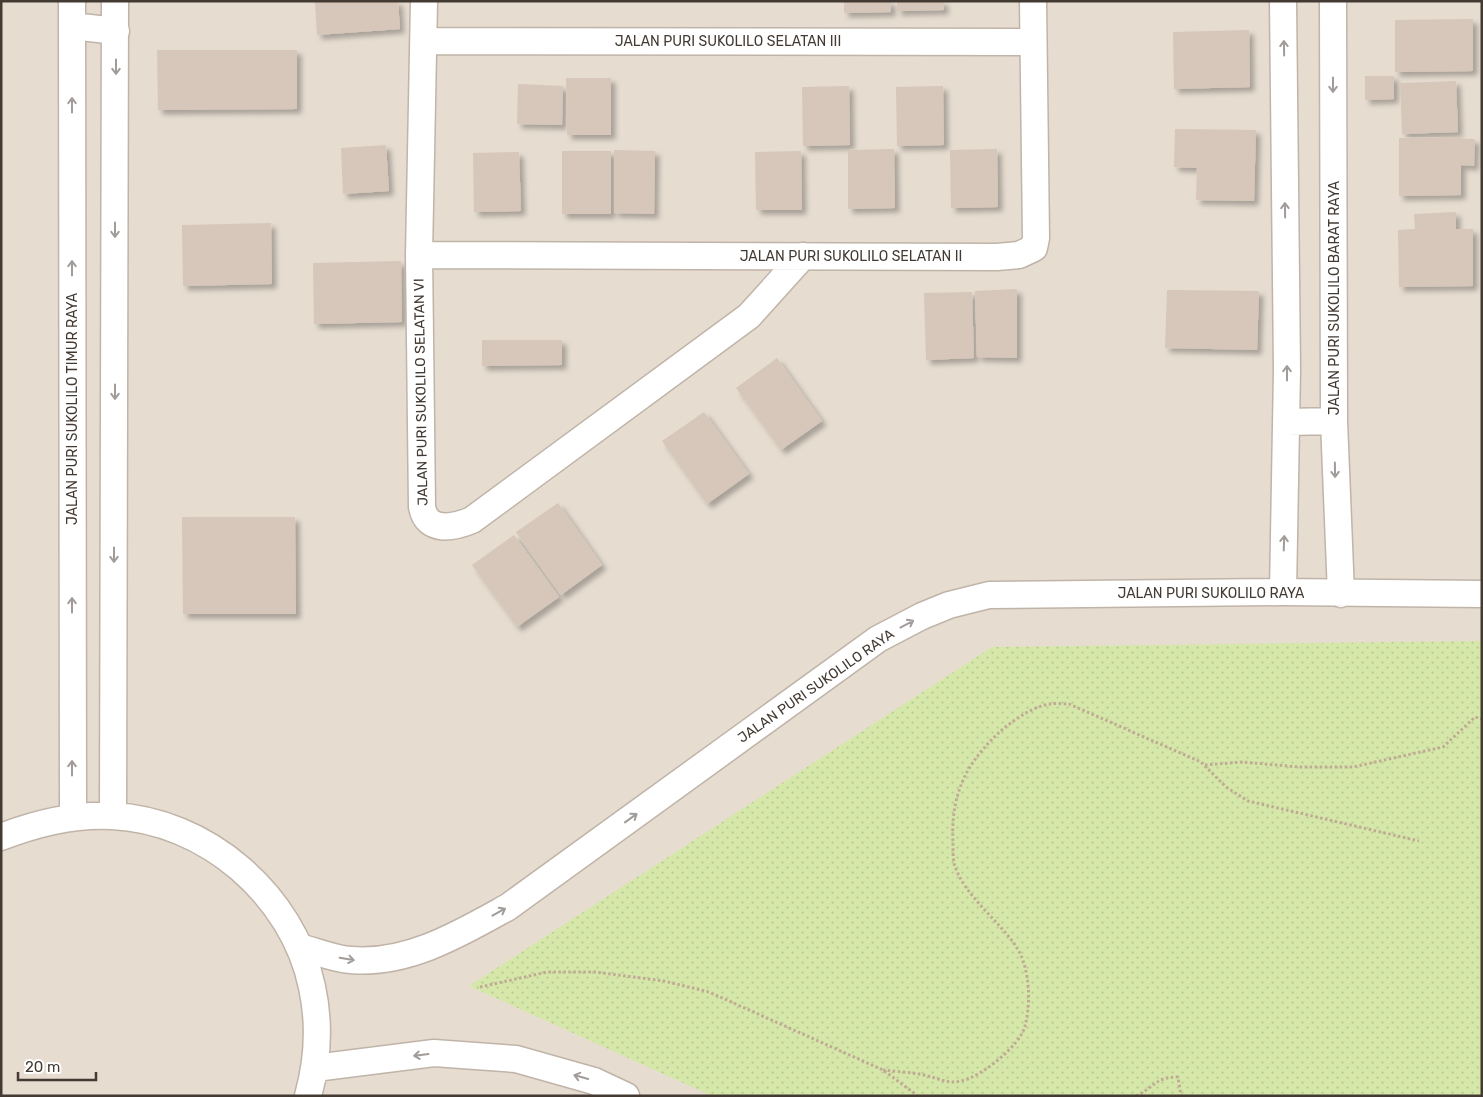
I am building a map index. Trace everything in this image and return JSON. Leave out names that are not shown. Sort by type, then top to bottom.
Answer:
[{"type":"street","points":[[113,816],[116,1]]},
{"type":"street","name":"JALAN PURI SUKOLILO SELATAN VI","points":[[424,1],[419,255],[422,507],[424,516],[430,523],[441,526],[462,524],[472,520],[749,316],[803,256]]},
{"type":"street","name":"JALAN PURI SUKOLILO SELATAN II","points":[[419,255],[997,257],[1020,255],[1030,251],[1034,248],[1036,238],[1034,1]]},
{"type":"street","points":[[1283,1],[1287,422],[1283,592]]},
{"type":"street","name":"JALAN PURI SUKOLILO BARAT RAYA","points":[[1333,1],[1334,421],[1341,594]]},
{"type":"street","points":[[72,14],[116,31]]},
{"type":"street","name":"JALAN PURI SUKOLILO TIMUR RAYA","points":[[72,14],[72,816]]},
{"type":"street","name":"JALAN PURI SUKOLILO SELATAN III","points":[[424,41],[1033,42]]},
{"type":"street","points":[[1287,422],[1334,421]]},
{"type":"street","name":"JALAN PURI SUKOLILO RAYA","points":[[299,947],[351,960],[389,958],[449,939],[508,907],[878,639],[949,604],[989,595],[1283,592],[1482,594]]},
{"type":"street","points":[[1,837],[34,824],[72,816],[113,816],[153,822],[190,836],[225,856],[255,882],[280,912],[299,947],[312,986],[318,1027],[315,1068],[308,1096]]},
{"type":"street","points":[[315,1068],[434,1054],[516,1059],[594,1081],[626,1096]]},
{"type":"path","points":[[883,1070],[928,1075],[943,1082],[961,1081],[978,1074],[1006,1054],[1025,1028],[1028,1002],[1025,968],[1018,949],[962,881],[954,863],[952,825],[957,792],[973,760],[996,734],[1023,715],[1049,704],[1069,704],[1204,765],[1226,787],[1248,801],[1419,841]]},
{"type":"path","points":[[1204,765],[1242,762],[1299,767],[1353,767],[1443,747],[1475,717],[1482,719]]},
{"type":"path","points":[[480,987],[547,972],[595,972],[664,981],[709,992],[883,1070],[918,1096]]},
{"type":"path","points":[[1136,1096],[1145,1092],[1164,1077],[1178,1077],[1181,1096]]},
{"type":"shaded area","points":[[1,1],[1482,1],[1482,1096],[1,1096]]},
{"type":"green space","points":[[1482,641],[1482,1096],[712,1096],[469,986],[992,647]]},
{"type":"building","points":[[315,1],[398,1],[400,29],[317,35]]},
{"type":"building","points":[[844,1],[891,1],[891,12],[844,13]]},
{"type":"building","points":[[897,1],[944,1],[944,10],[897,11]]},
{"type":"building","points":[[1473,19],[1473,71],[1395,72],[1395,20]]},
{"type":"building","points":[[1249,30],[1250,87],[1174,89],[1173,32]]},
{"type":"building","points":[[157,50],[297,50],[297,109],[158,110]]},
{"type":"building","points":[[1365,76],[1394,76],[1394,99],[1365,100]]},
{"type":"building","points":[[566,78],[611,78],[611,135],[567,135]]},
{"type":"building","points":[[1456,81],[1458,132],[1402,134],[1400,83]]},
{"type":"building","points":[[518,84],[563,86],[562,125],[517,124]]},
{"type":"building","points":[[849,86],[850,145],[803,146],[802,87]]},
{"type":"building","points":[[943,86],[944,145],[897,146],[896,87]]},
{"type":"building","points":[[1175,129],[1256,130],[1254,201],[1196,200],[1197,168],[1174,167]]},
{"type":"building","points":[[1461,137],[1461,139],[1475,139],[1474,166],[1461,165],[1461,195],[1399,196],[1399,138]]},
{"type":"building","points":[[386,145],[389,191],[343,194],[341,148]]},
{"type":"building","points":[[894,149],[895,208],[848,209],[848,150]]},
{"type":"building","points":[[997,149],[998,207],[951,208],[950,150]]},
{"type":"building","points":[[614,150],[655,151],[654,214],[614,213]]},
{"type":"building","points":[[562,151],[611,151],[611,214],[562,214]]},
{"type":"building","points":[[801,151],[802,210],[756,210],[755,152]]},
{"type":"building","points":[[519,152],[521,211],[474,212],[473,153]]},
{"type":"building","points":[[1456,212],[1456,229],[1473,229],[1473,286],[1399,287],[1398,230],[1415,229],[1414,214]]},
{"type":"building","points":[[271,223],[272,284],[183,286],[182,225]]},
{"type":"building","points":[[401,261],[402,322],[314,324],[313,263]]},
{"type":"building","points":[[1017,289],[1017,358],[977,357],[975,291]]},
{"type":"building","points":[[1167,290],[1259,291],[1257,350],[1165,348]]},
{"type":"building","points":[[972,292],[974,358],[926,360],[924,293]]},
{"type":"building","points":[[482,340],[562,340],[562,365],[482,366]]},
{"type":"building","points":[[777,358],[822,421],[781,450],[736,388]]},
{"type":"building","points":[[704,412],[749,474],[707,504],[662,441]]},
{"type":"building","points":[[558,503],[602,565],[561,595],[516,532]]},
{"type":"building","points":[[182,517],[295,517],[296,614],[183,614]]},
{"type":"building","points":[[514,535],[559,597],[517,627],[472,565]]}]
